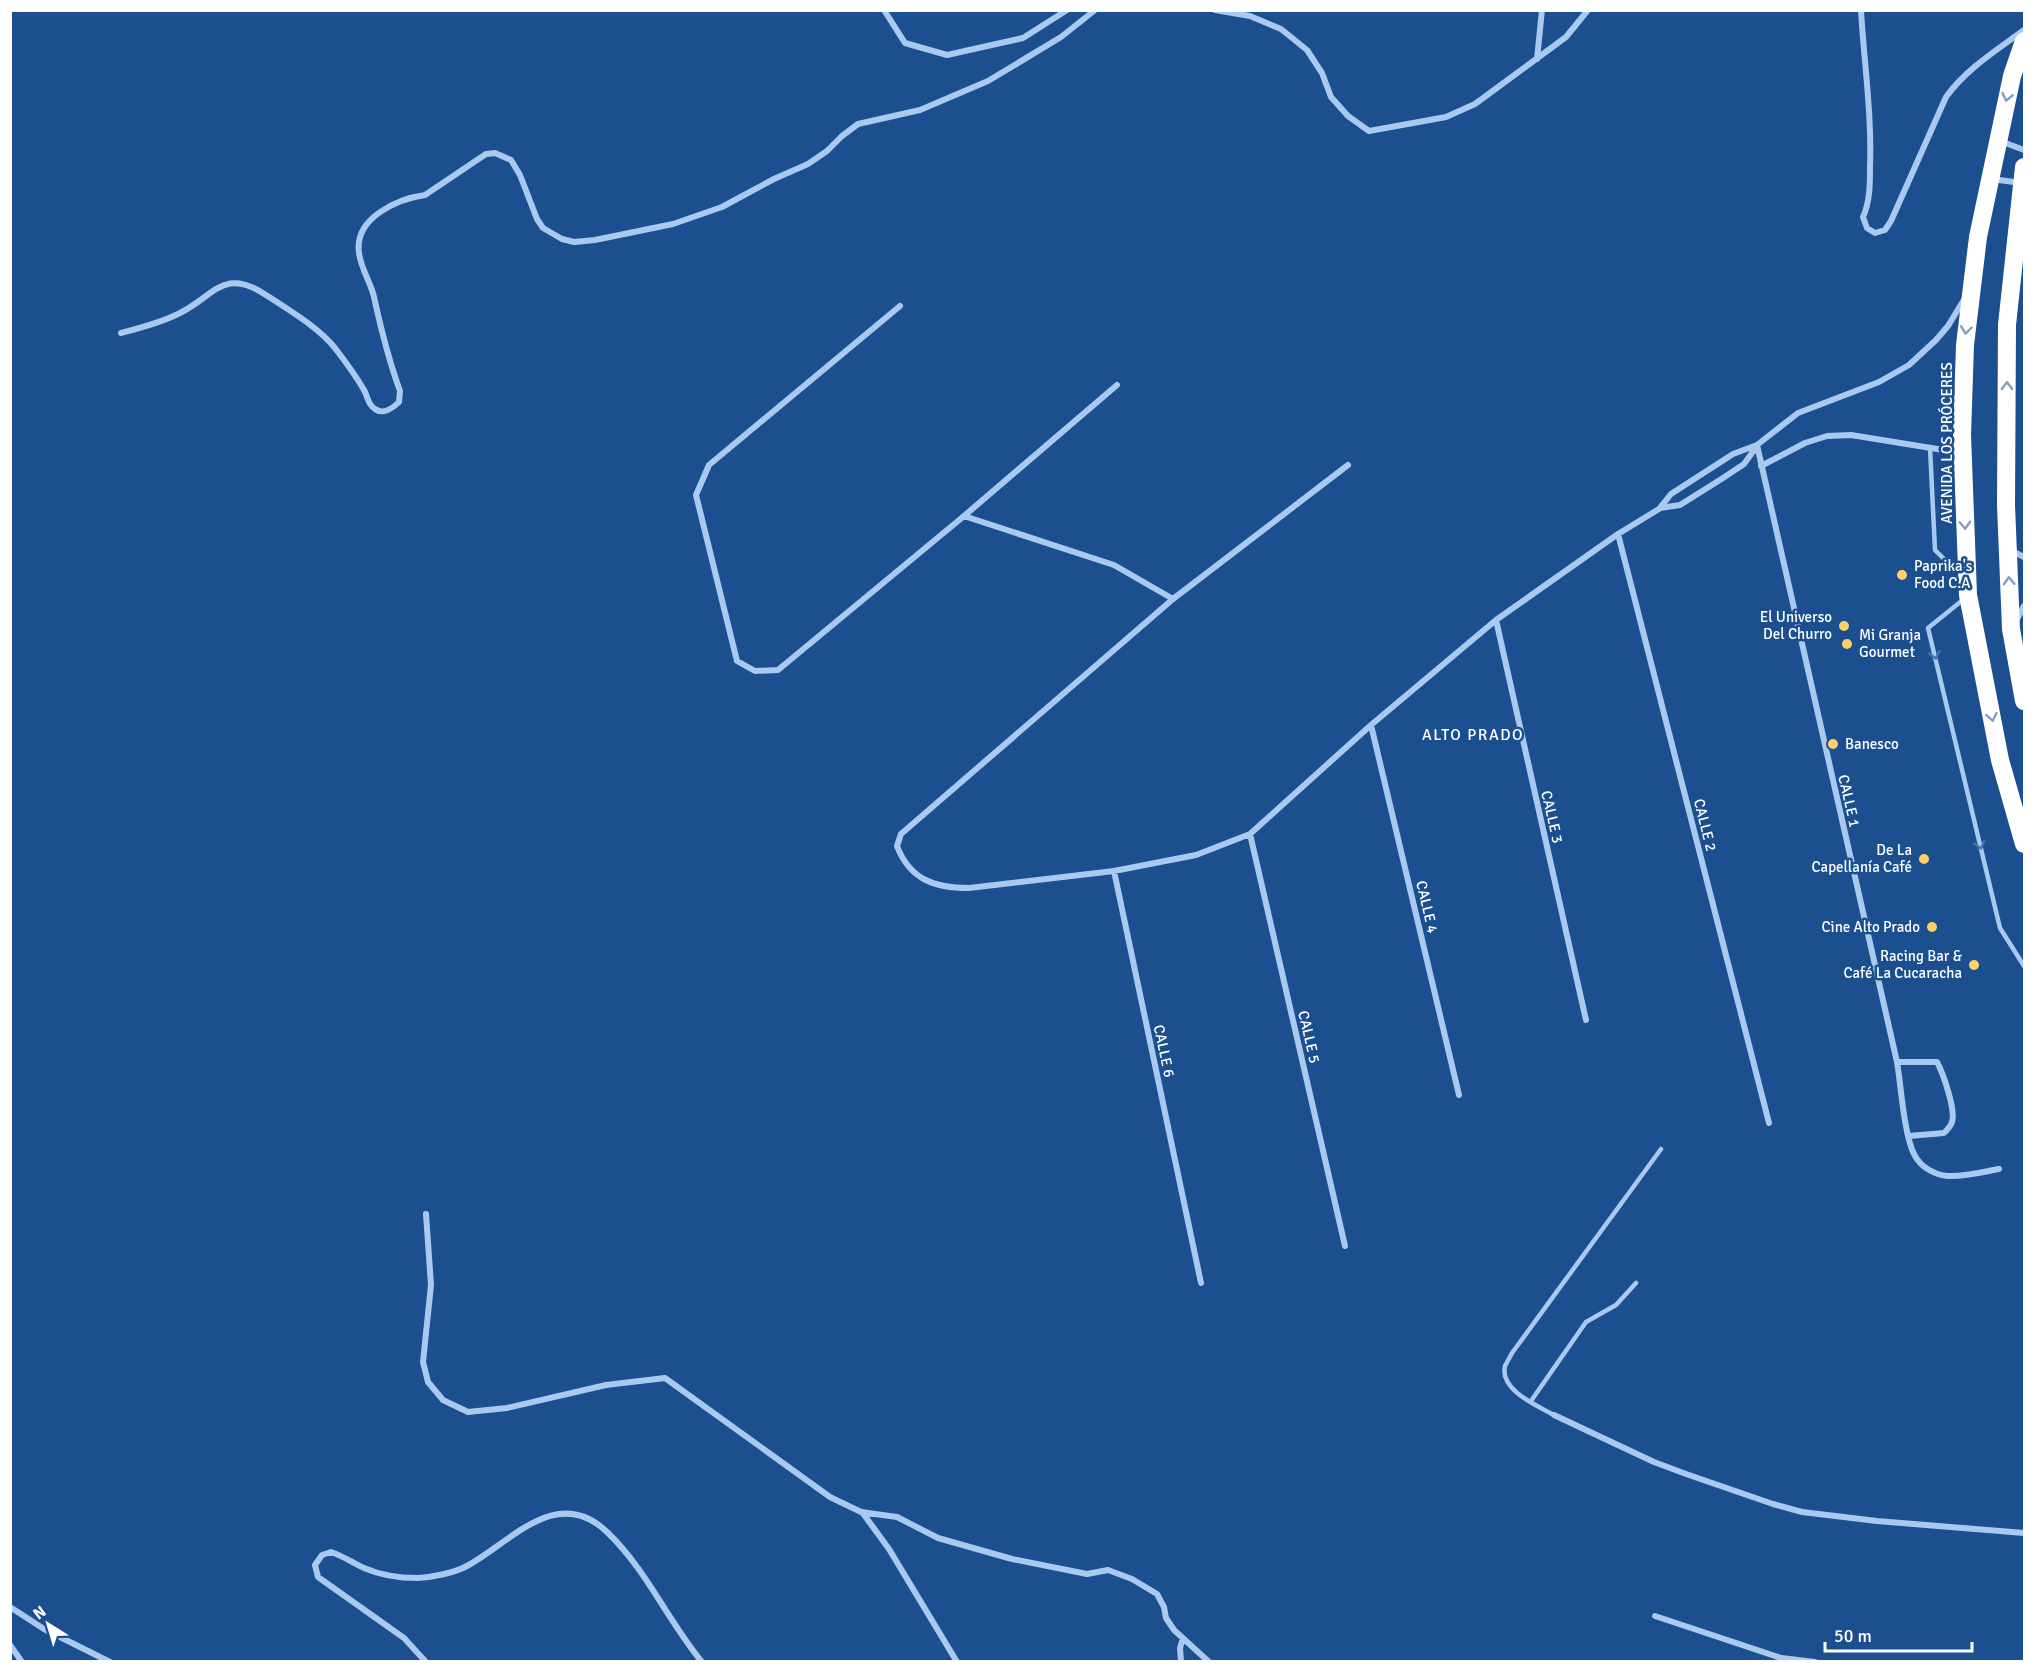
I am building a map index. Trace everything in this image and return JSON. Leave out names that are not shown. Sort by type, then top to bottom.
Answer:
[{"type":"highway","name":"AVENIDA LOS PRÓCERES","points":[[2025,41],[2012,76],[1978,237],[1962,384],[1962,453],[1968,596],[2000,760],[2025,844]]},
{"type":"highway","points":[[2024,178],[2007,325],[2006,505],[2011,630],[2025,701]]},
{"type":"highway","points":[[2007,325],[2025,282]]},
{"type":"street","points":[[884,10],[905,43],[947,55],[1023,38],[1067,10]]},
{"type":"street","points":[[122,333],[178,314],[220,285],[236,282],[266,295],[324,337],[334,347],[365,392],[372,407],[379,411],[390,410],[399,402],[400,392],[373,294],[359,253],[360,236],[377,214],[386,208],[415,196],[425,195],[486,154],[495,153],[511,160],[520,175],[537,219],[543,228],[562,239],[574,242],[595,240],[672,224],[722,207],[808,164],[858,124],[920,110],[988,81],[1062,37],[1095,10]]},
{"type":"street","points":[[1215,10],[1250,16],[1281,29],[1307,50],[1322,73],[1331,97],[1336,103],[1348,116],[1369,131],[1446,117],[1475,104],[1566,37],[1588,10]]},
{"type":"street","points":[[1537,59],[1542,10]]},
{"type":"street","points":[[1861,10],[1871,140],[1869,190],[1863,217],[1868,228],[1875,232],[1885,230],[1891,221],[1946,97],[1956,83],[1980,62],[2025,30]]},
{"type":"street","points":[[1997,140],[2025,150]]},
{"type":"street","points":[[1991,178],[2024,178]]},
{"type":"street","points":[[1348,465],[1173,599],[910,825],[901,834],[897,846],[907,866],[936,885],[969,888],[1114,871],[1196,855],[1250,834],[1371,725],[1496,620],[1618,534],[1659,509],[1671,494],[1733,454],[1757,445],[1798,413],[1879,382],[1910,364],[1948,326],[1971,288]]},
{"type":"street","points":[[900,306],[709,465],[696,495],[737,661],[755,671],[778,670],[964,516],[1117,385]]},
{"type":"street","points":[[1761,466],[1805,443],[1827,436],[1851,435],[1962,453]]},
{"type":"street","points":[[1659,509],[1680,505],[1744,464],[1757,445]]},
{"type":"street","name":"CALLE 1","points":[[1757,445],[1897,1062],[1914,1154],[1923,1166],[1938,1174],[1950,1176],[1999,1169]]},
{"type":"street","points":[[964,516],[1114,566],[1173,599]]},
{"type":"street","name":"CALLE 2","points":[[1618,534],[1769,1123]]},
{"type":"street","points":[[2008,549],[2025,557]]},
{"type":"street","points":[[2011,630],[2025,606]]},
{"type":"street","name":"CALLE 3","points":[[1496,620],[1586,1020]]},
{"type":"street","name":"CALLE 4","points":[[1371,725],[1459,1095]]},
{"type":"street","name":"CALLE 5","points":[[1250,834],[1345,1246]]},
{"type":"street","name":"CALLE 6","points":[[1114,871],[1201,1283]]},
{"type":"street","points":[[1897,1062],[1937,1062],[1942,1072],[1953,1115],[1952,1123],[1944,1133],[1909,1136]]},
{"type":"street","points":[[426,1214],[431,1285],[423,1362],[428,1382],[442,1400],[468,1412],[507,1408],[606,1384],[665,1378],[830,1497],[861,1512],[897,1517],[938,1538],[1012,1559],[1087,1574],[1108,1570],[1132,1579],[1151,1589],[1160,1598],[1169,1624],[1209,1662]]},
{"type":"street","points":[[1554,1415],[1664,1466],[1802,1512],[1877,1521],[2025,1533]]},
{"type":"street","points":[[861,1512],[889,1549],[957,1662]]},
{"type":"street","points":[[426,1662],[404,1638],[318,1577],[315,1565],[322,1555],[331,1552],[364,1568],[388,1575],[418,1578],[465,1567],[530,1523],[559,1513],[583,1516],[606,1531],[628,1557],[702,1662]]},
{"type":"street","points":[[10,1607],[44,1629],[110,1662]]},
{"type":"street","points":[[1655,1616],[1781,1658],[1815,1662]]},
{"type":"street","points":[[1181,1662],[1180,1648],[1183,1638]]},
{"type":"street","points":[[10,1646],[22,1662]]},
{"type":"lane","points":[[1930,448],[1935,550],[1950,565],[1968,572]]},
{"type":"lane","points":[[1968,596],[1928,628],[2000,928],[2025,966]]},
{"type":"lane","points":[[1554,1415],[1508,1384],[1505,1367],[1512,1353],[1661,1149]]},
{"type":"lane","points":[[1531,1401],[1586,1322],[1616,1305],[1636,1283]]},
{"type":"place","name":"Paprika's Food C.A","points":[[1902,575]]},
{"type":"place","name":"El Universo Del Churro","points":[[1844,626]]},
{"type":"place","name":"Mi Granja Gourmet","points":[[1847,644]]},
{"type":"place","name":"Banesco","points":[[1833,744]]},
{"type":"place","name":"De La Capellanía Café","points":[[1924,859]]},
{"type":"place","name":"Cine Alto Prado","points":[[1932,927]]},
{"type":"place","name":"Racing Bar & Café La Cucaracha","points":[[1974,965]]},
{"type":"district","name":"ALTO PRADO","points":[[1473,735]]}]
